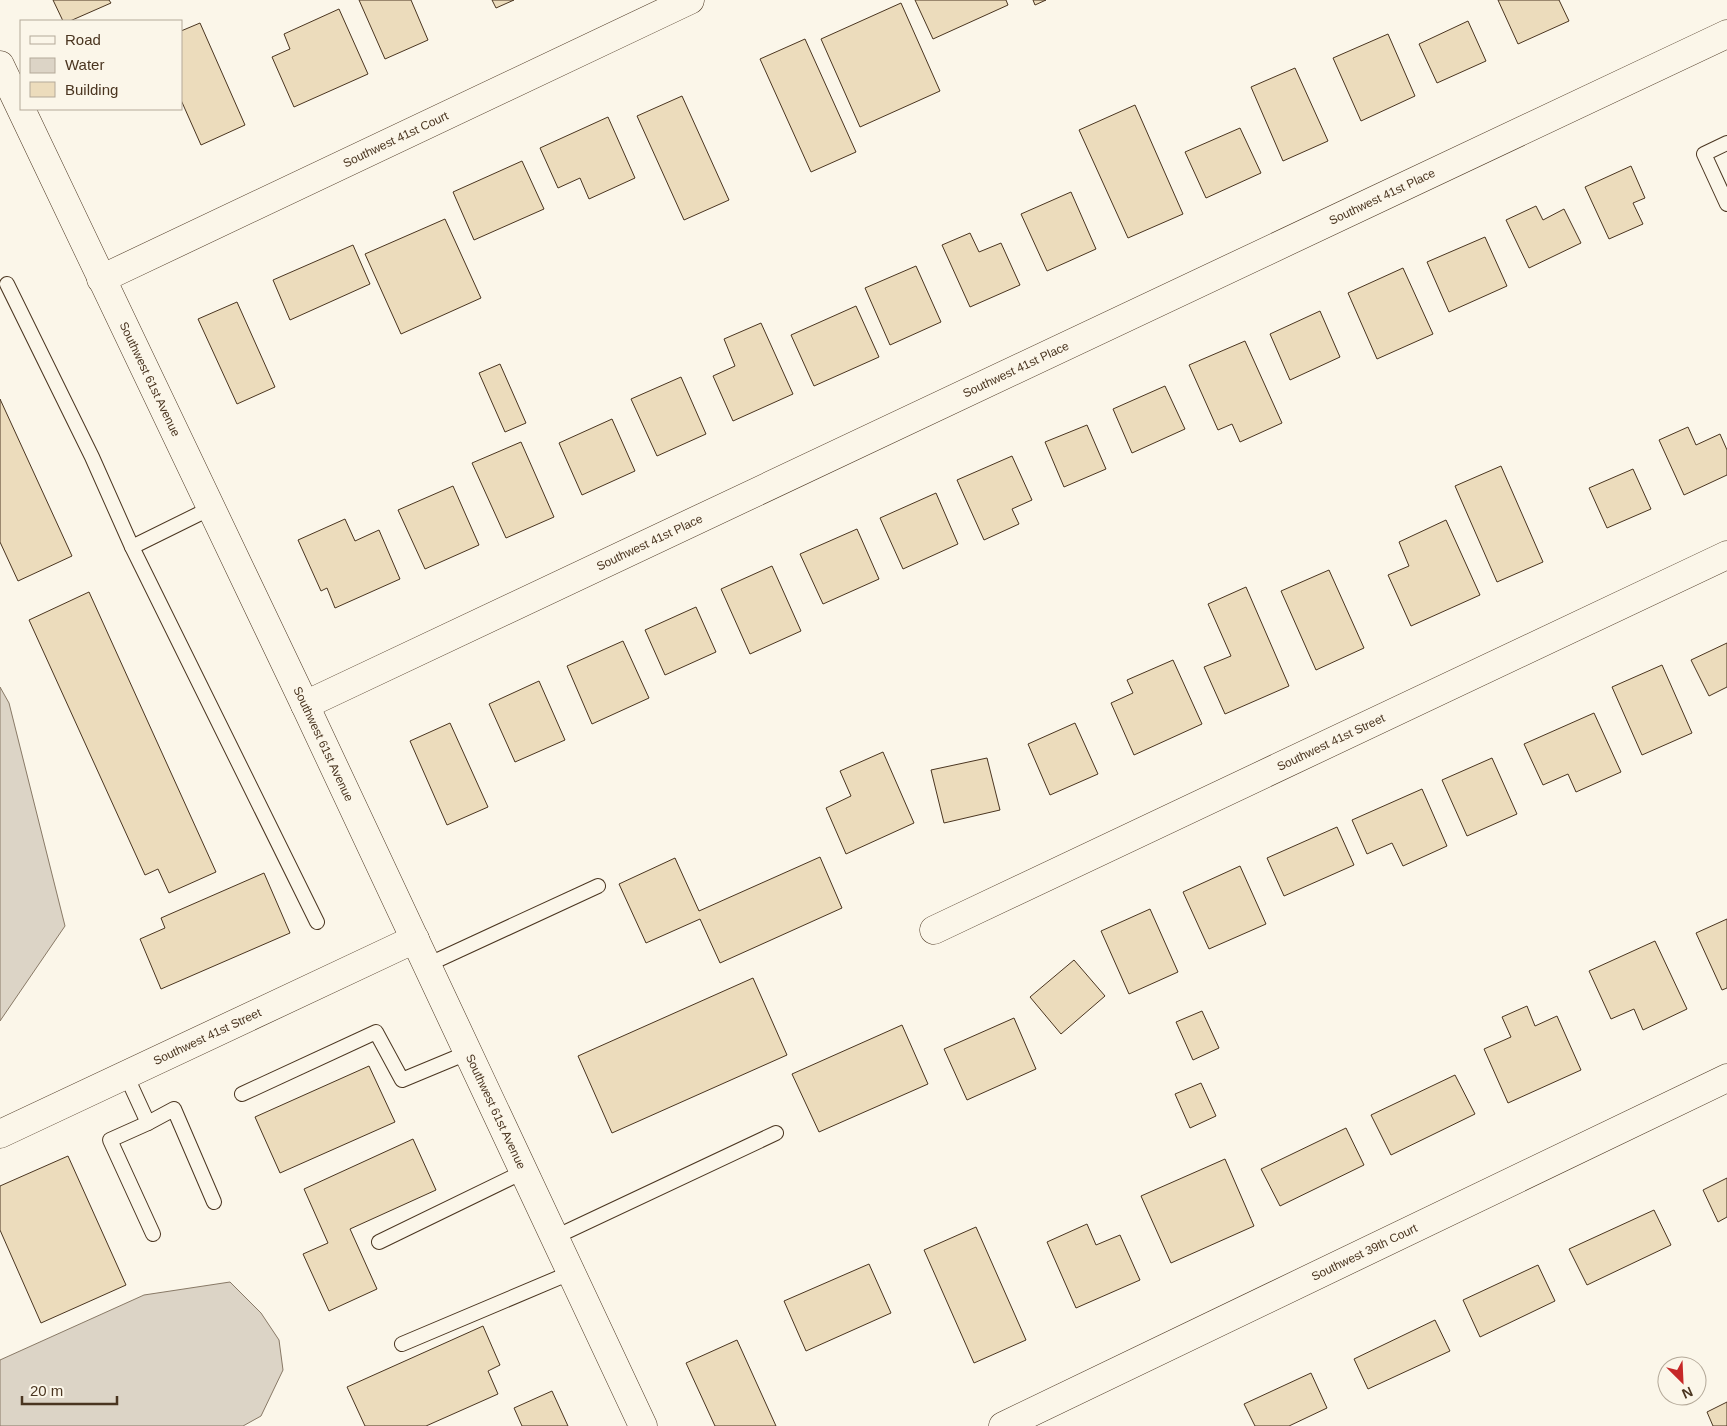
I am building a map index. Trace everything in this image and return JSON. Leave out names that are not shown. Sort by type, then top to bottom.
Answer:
[{"type":"street","name":"Southwest 41st Court","points":[[101,279],[690,0]]},
{"type":"street","name":"Southwest 41st Place","points":[[305,705],[1727,34]]},
{"type":"street","name":"Southwest 61st Avenue","points":[[0,65],[9,106],[101,279],[211,508],[643,1426]]},
{"type":"street","name":"Southwest 41st Street","points":[[934,930],[1727,555]]},
{"type":"street","name":"Southwest 41st Street","points":[[0,1134],[414,939]]},
{"type":"street","name":"Southwest 39th Court","points":[[1003,1426],[1727,1078]]},
{"type":"lane","points":[[1727,143],[1704,154],[1727,204]]},
{"type":"lane","points":[[7,284],[92,457],[132,547],[317,922]]},
{"type":"lane","points":[[132,547],[211,508]]},
{"type":"lane","points":[[427,965],[598,886]]},
{"type":"lane","points":[[242,1094],[376,1032],[402,1080],[467,1053]]},
{"type":"lane","points":[[126,1074],[148,1123]]},
{"type":"lane","points":[[153,1234],[110,1140],[174,1109],[214,1202]]},
{"type":"lane","points":[[554,1238],[776,1133]]},
{"type":"lane","points":[[379,1242],[523,1172]]},
{"type":"lane","points":[[402,1344],[570,1273]]},
{"type":"water","points":[[0,687],[9,703],[65,926],[0,1021]]},
{"type":"water","points":[[230,1282],[261,1313],[279,1340],[283,1370],[261,1416],[243,1426],[0,1426],[0,1360],[144,1295]]},
{"type":"building","points":[[53,0],[109,0],[111,3],[72,20],[63,20]]},
{"type":"building","points":[[359,0],[411,0],[428,40],[385,59]]},
{"type":"building","points":[[492,0],[514,0],[496,8]]},
{"type":"building","points":[[915,0],[1006,0],[1008,5],[933,39]]},
{"type":"building","points":[[1033,0],[1046,0],[1035,5]]},
{"type":"building","points":[[1498,0],[1559,0],[1569,21],[1518,44]]},
{"type":"building","points":[[901,3],[940,91],[860,127],[821,39]]},
{"type":"building","points":[[339,9],[368,74],[294,107],[272,57],[290,49],[284,34]]},
{"type":"building","points":[[1468,21],[1486,61],[1437,83],[1419,44]]},
{"type":"building","points":[[200,23],[245,125],[201,145],[182,102],[182,31]]},
{"type":"building","points":[[1388,34],[1415,96],[1361,121],[1333,58]]},
{"type":"building","points":[[805,39],[856,152],[811,172],[760,59]]},
{"type":"building","points":[[1295,68],[1328,141],[1283,161],[1251,87]]},
{"type":"building","points":[[682,96],[729,200],[684,220],[637,116]]},
{"type":"building","points":[[1135,105],[1183,214],[1128,238],[1079,130]]},
{"type":"building","points":[[608,117],[635,178],[589,199],[580,178],[558,188],[540,148]]},
{"type":"building","points":[[1240,128],[1261,173],[1206,198],[1185,152]]},
{"type":"building","points":[[522,161],[544,209],[474,240],[453,192]]},
{"type":"building","points":[[1631,166],[1645,198],[1633,203],[1643,224],[1609,239],[1585,187]]},
{"type":"building","points":[[1071,192],[1096,249],[1047,271],[1021,214]]},
{"type":"building","points":[[1536,206],[1543,220],[1564,209],[1581,243],[1529,268],[1506,220]]},
{"type":"building","points":[[445,219],[481,298],[401,334],[365,254]]},
{"type":"building","points":[[970,233],[979,252],[1001,243],[1020,285],[970,307],[942,245]]},
{"type":"building","points":[[1485,237],[1507,286],[1449,312],[1427,262]]},
{"type":"building","points":[[353,245],[370,284],[290,320],[273,280]]},
{"type":"building","points":[[916,266],[941,322],[890,345],[865,288]]},
{"type":"building","points":[[1403,268],[1433,334],[1377,359],[1348,293]]},
{"type":"building","points":[[237,302],[275,387],[237,404],[198,319]]},
{"type":"building","points":[[856,306],[879,357],[814,386],[791,335]]},
{"type":"building","points":[[1320,311],[1340,357],[1290,380],[1270,334]]},
{"type":"building","points":[[761,323],[793,394],[733,421],[713,376],[735,366],[724,339]]},
{"type":"building","points":[[1245,341],[1282,423],[1240,442],[1232,424],[1218,430],[1189,365]]},
{"type":"building","points":[[500,364],[526,423],[505,432],[479,373]]},
{"type":"building","points":[[681,377],[706,434],[657,456],[631,399]]},
{"type":"building","points":[[1165,386],[1185,429],[1132,453],[1113,409]]},
{"type":"building","points":[[0,399],[72,556],[18,581],[0,542]]},
{"type":"building","points":[[612,419],[635,471],[582,495],[559,443]]},
{"type":"building","points":[[1087,425],[1106,469],[1064,487],[1045,442]]},
{"type":"building","points":[[1688,427],[1696,445],[1720,434],[1727,450],[1727,475],[1684,495],[1659,440]]},
{"type":"building","points":[[521,442],[554,517],[506,538],[472,463]]},
{"type":"building","points":[[1012,456],[1032,500],[1012,509],[1019,524],[984,540],[957,480]]},
{"type":"building","points":[[1501,466],[1543,562],[1497,582],[1455,486]]},
{"type":"building","points":[[1633,469],[1651,509],[1607,528],[1589,488]]},
{"type":"building","points":[[453,486],[479,545],[425,569],[398,510]]},
{"type":"building","points":[[936,493],[958,544],[903,569],[880,518]]},
{"type":"building","points":[[345,519],[355,541],[379,530],[400,579],[335,608],[327,588],[321,591],[298,540]]},
{"type":"building","points":[[1446,520],[1480,595],[1411,626],[1388,575],[1409,566],[1399,542]]},
{"type":"building","points":[[857,529],[879,579],[823,604],[800,554]]},
{"type":"building","points":[[772,566],[801,631],[750,654],[721,589]]},
{"type":"building","points":[[1329,570],[1364,648],[1316,670],[1281,591]]},
{"type":"building","points":[[1246,587],[1289,686],[1225,714],[1204,667],[1231,656],[1208,604]]},
{"type":"building","points":[[89,592],[216,872],[169,893],[158,869],[145,875],[29,620]]},
{"type":"building","points":[[696,607],[716,652],[665,675],[645,630]]},
{"type":"building","points":[[623,641],[649,698],[592,724],[567,666]]},
{"type":"building","points":[[1727,643],[1727,687],[1709,696],[1691,660]]},
{"type":"building","points":[[1173,660],[1202,724],[1134,755],[1111,703],[1133,693],[1127,680]]},
{"type":"building","points":[[1662,665],[1692,733],[1642,755],[1612,687]]},
{"type":"building","points":[[539,681],[565,740],[515,762],[489,704]]},
{"type":"building","points":[[1594,713],[1621,772],[1576,792],[1568,774],[1543,785],[1524,744]]},
{"type":"building","points":[[450,723],[488,807],[447,825],[410,741]]},
{"type":"building","points":[[1075,723],[1098,774],[1050,795],[1028,744]]},
{"type":"building","points":[[883,752],[914,823],[846,854],[826,808],[851,796],[840,771]]},
{"type":"building","points":[[987,758],[1000,810],[944,823],[931,770]]},
{"type":"building","points":[[1492,758],[1517,814],[1467,836],[1442,780]]},
{"type":"building","points":[[1422,789],[1447,846],[1403,866],[1392,843],[1367,854],[1352,820]]},
{"type":"building","points":[[1337,827],[1354,865],[1284,896],[1267,858]]},
{"type":"building","points":[[820,857],[842,908],[720,963],[700,919],[646,943],[619,884],[675,858],[699,911]]},
{"type":"building","points":[[1240,866],[1266,924],[1209,949],[1183,892]]},
{"type":"building","points":[[264,873],[290,933],[161,989],[140,939],[165,928],[161,918]]},
{"type":"building","points":[[1150,909],[1178,972],[1129,994],[1101,931]]},
{"type":"building","points":[[1727,919],[1727,988],[1722,990],[1696,933]]},
{"type":"building","points":[[1655,941],[1687,1009],[1643,1030],[1634,1009],[1611,1019],[1589,971]]},
{"type":"building","points":[[1074,960],[1105,996],[1061,1034],[1030,997]]},
{"type":"building","points":[[753,978],[787,1055],[612,1133],[578,1056]]},
{"type":"building","points":[[1527,1006],[1535,1026],[1557,1016],[1581,1070],[1508,1103],[1484,1049],[1511,1037],[1502,1017]]},
{"type":"building","points":[[1202,1011],[1219,1048],[1193,1060],[1176,1022]]},
{"type":"building","points":[[1014,1018],[1036,1069],[967,1100],[944,1049]]},
{"type":"building","points":[[902,1025],[928,1084],[819,1132],[792,1074]]},
{"type":"building","points":[[369,1066],[395,1122],[280,1173],[255,1117]]},
{"type":"building","points":[[1455,1075],[1475,1114],[1391,1155],[1371,1115]]},
{"type":"building","points":[[1201,1083],[1216,1116],[1190,1128],[1175,1094]]},
{"type":"building","points":[[1346,1128],[1364,1165],[1280,1206],[1261,1169]]},
{"type":"building","points":[[413,1139],[436,1190],[350,1229],[377,1289],[329,1311],[303,1254],[328,1243],[304,1189]]},
{"type":"building","points":[[68,1156],[126,1285],[41,1323],[0,1230],[0,1186]]},
{"type":"building","points":[[1225,1159],[1254,1226],[1171,1263],[1141,1196]]},
{"type":"building","points":[[1727,1178],[1727,1217],[1718,1222],[1703,1190]]},
{"type":"building","points":[[1654,1210],[1671,1245],[1587,1285],[1569,1249]]},
{"type":"building","points":[[1087,1224],[1096,1245],[1120,1235],[1140,1280],[1076,1308],[1047,1242]]},
{"type":"building","points":[[976,1227],[1026,1340],[974,1363],[924,1250]]},
{"type":"building","points":[[869,1264],[891,1313],[806,1351],[784,1301]]},
{"type":"building","points":[[1538,1265],[1555,1301],[1480,1337],[1463,1300]]},
{"type":"building","points":[[1435,1320],[1450,1351],[1368,1389],[1354,1359]]},
{"type":"building","points":[[483,1326],[500,1365],[488,1371],[498,1394],[426,1426],[365,1426],[347,1387]]},
{"type":"building","points":[[737,1340],[776,1426],[715,1426],[686,1363]]},
{"type":"building","points":[[1311,1373],[1327,1408],[1289,1426],[1255,1426],[1244,1404]]},
{"type":"building","points":[[552,1391],[568,1426],[522,1426],[514,1408]]},
{"type":"building","points":[[1727,1402],[1727,1426],[1713,1426],[1707,1412]]}]
